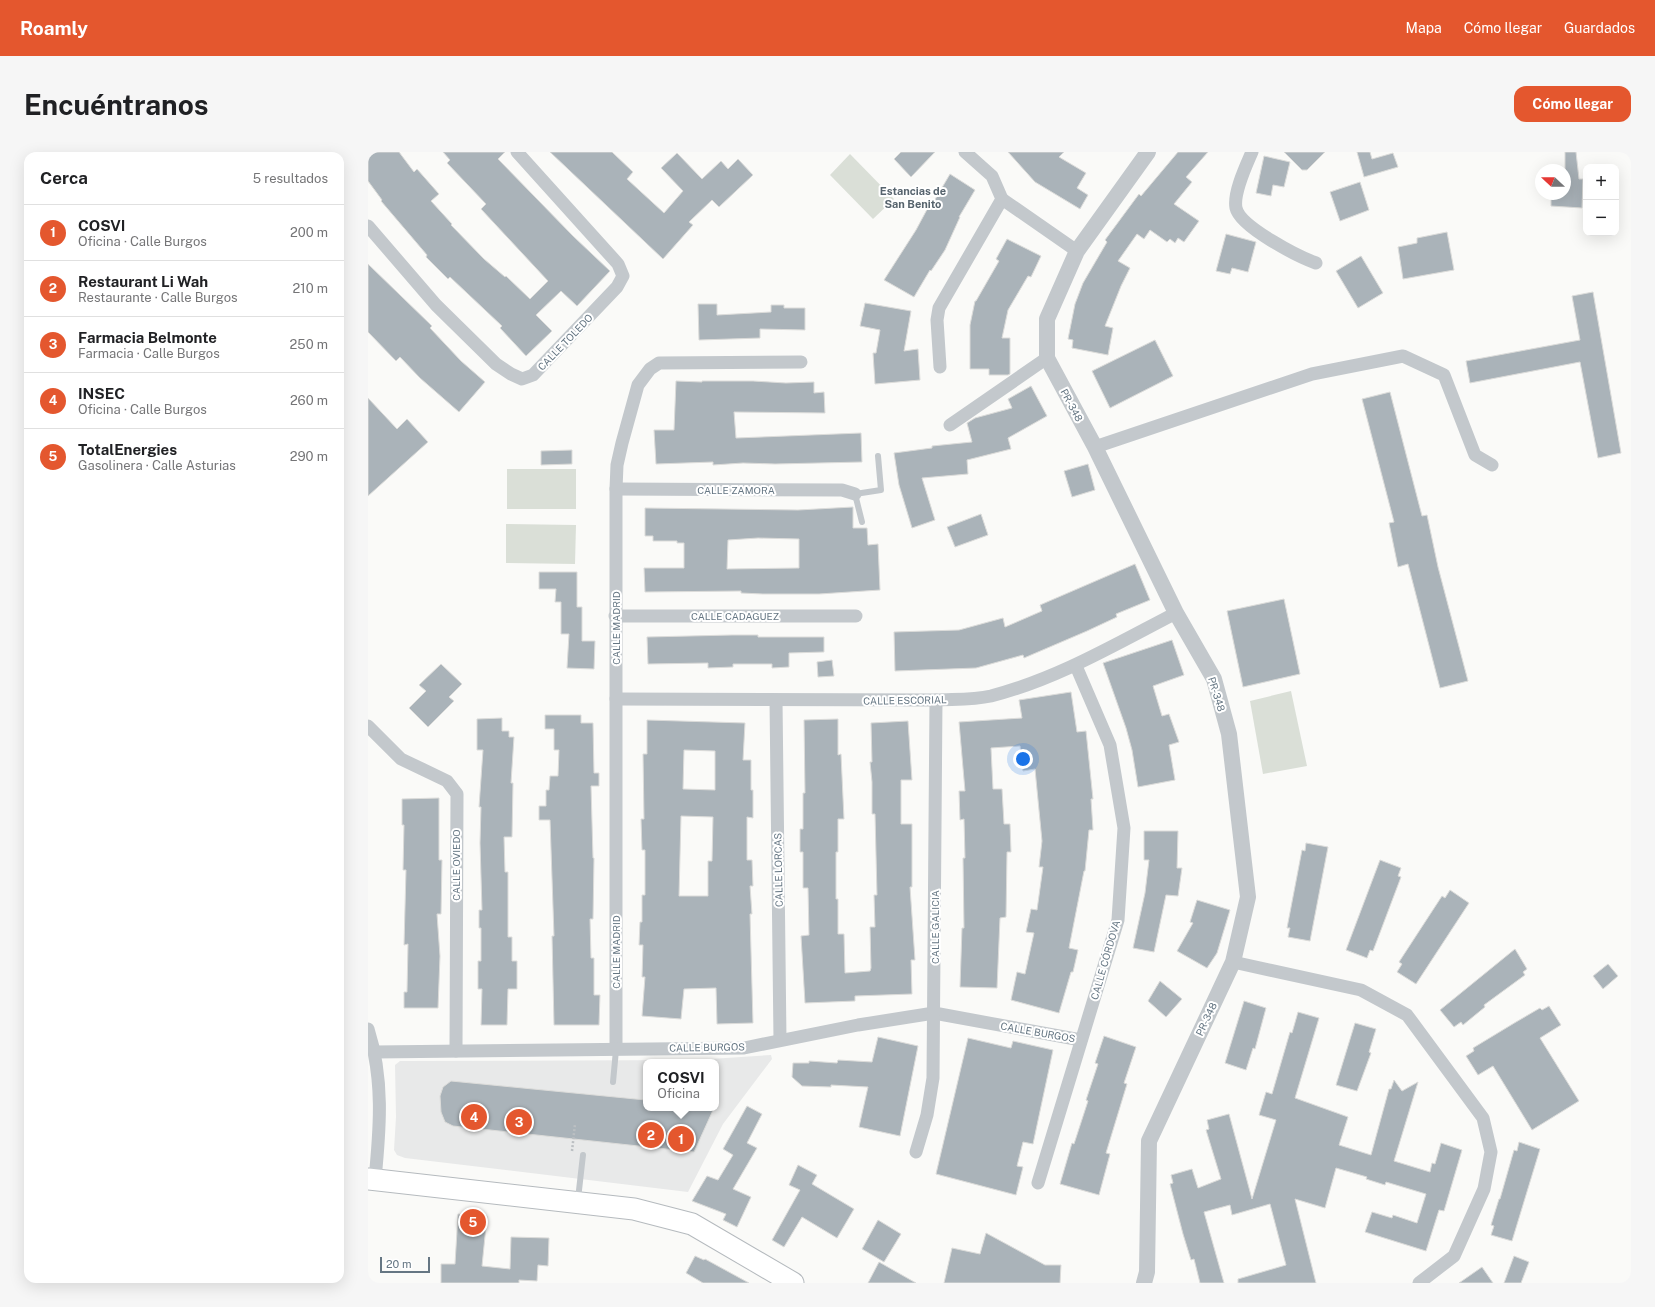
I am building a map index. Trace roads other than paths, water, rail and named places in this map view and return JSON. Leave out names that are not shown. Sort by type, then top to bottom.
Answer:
[{"type":"main road","points":[[372,1179],[634,1209],[692,1224],[793,1283]]},
{"type":"street","name":"CALLE TOLEDO","points":[[368,226],[436,305],[496,364],[522,379],[533,375],[617,287],[623,276],[618,264],[517,152]]},
{"type":"street","points":[[965,152],[992,176],[1002,199],[1076,251]]},
{"type":"street","name":"PR-348","points":[[1144,1283],[1147,1272],[1149,1141],[1233,962],[1248,897],[1229,734],[1214,679],[1176,612],[1095,447],[1047,358],[1047,319],[1076,251],[1148,152]]},
{"type":"street","points":[[1252,152],[1242,175],[1237,195],[1236,209],[1242,218],[1269,240],[1302,258],[1316,263]]},
{"type":"street","points":[[940,367],[937,320],[939,308],[1002,199]]},
{"type":"street","points":[[1095,447],[1312,374],[1402,356],[1444,375],[1475,454],[1492,465]]},
{"type":"street","points":[[950,426],[1047,358]]},
{"type":"street","name":"CALLE MADRID","points":[[616,1048],[616,489],[622,443],[638,385],[650,369],[659,363],[801,362]]},
{"type":"street","name":"CALLE ZAMORA","points":[[616,489],[842,490],[855,494]]},
{"type":"street","name":"CALLE ESCORIAL","points":[[616,699],[936,700],[989,696],[1022,687],[1076,666],[1176,612]]},
{"type":"street","name":"CALLE CADAGUEZ","points":[[615,616],[856,616]]},
{"type":"street","name":"CALLE CÓRDOVA","points":[[1038,1183],[1118,920],[1124,828],[1110,745],[1076,666]]},
{"type":"street","name":"CALLE LORCAS","points":[[776,700],[780,1040]]},
{"type":"street","name":"CALLE GALICIA","points":[[916,1152],[927,1115],[933,1078],[936,700]]},
{"type":"street","name":"CALLE OVIEDO","points":[[368,726],[401,759],[446,781],[457,794],[456,1051]]},
{"type":"street","points":[[1233,962],[1361,990],[1407,1015],[1482,1118],[1490,1152],[1484,1189],[1454,1256],[1419,1283]]},
{"type":"street","name":"CALLE BURGOS","points":[[375,1052],[616,1048],[744,1048],[780,1040],[934,1013],[1081,1040]]},
{"type":"street","points":[[368,1029],[375,1052],[380,1093],[380,1126],[372,1179]]},
{"type":"lane","points":[[862,522],[855,494],[881,490],[878,456]]},
{"type":"lane","points":[[613,1082],[616,1048]]},
{"type":"lane","points":[[577,1202],[583,1155]]},
{"type":"place","name":"INSEC","points":[[474,1117]]},
{"type":"place","name":"Farmacia Belmonte","points":[[519,1122]]},
{"type":"place","name":"Restaurant Li Wah","points":[[651,1135]]},
{"type":"place","name":"COSVI","points":[[681,1139]]},
{"type":"place","name":"TotalEnergies","points":[[473,1222]]},
{"type":"district","name":"Estancias de San Benito","points":[[913,197]]}]
